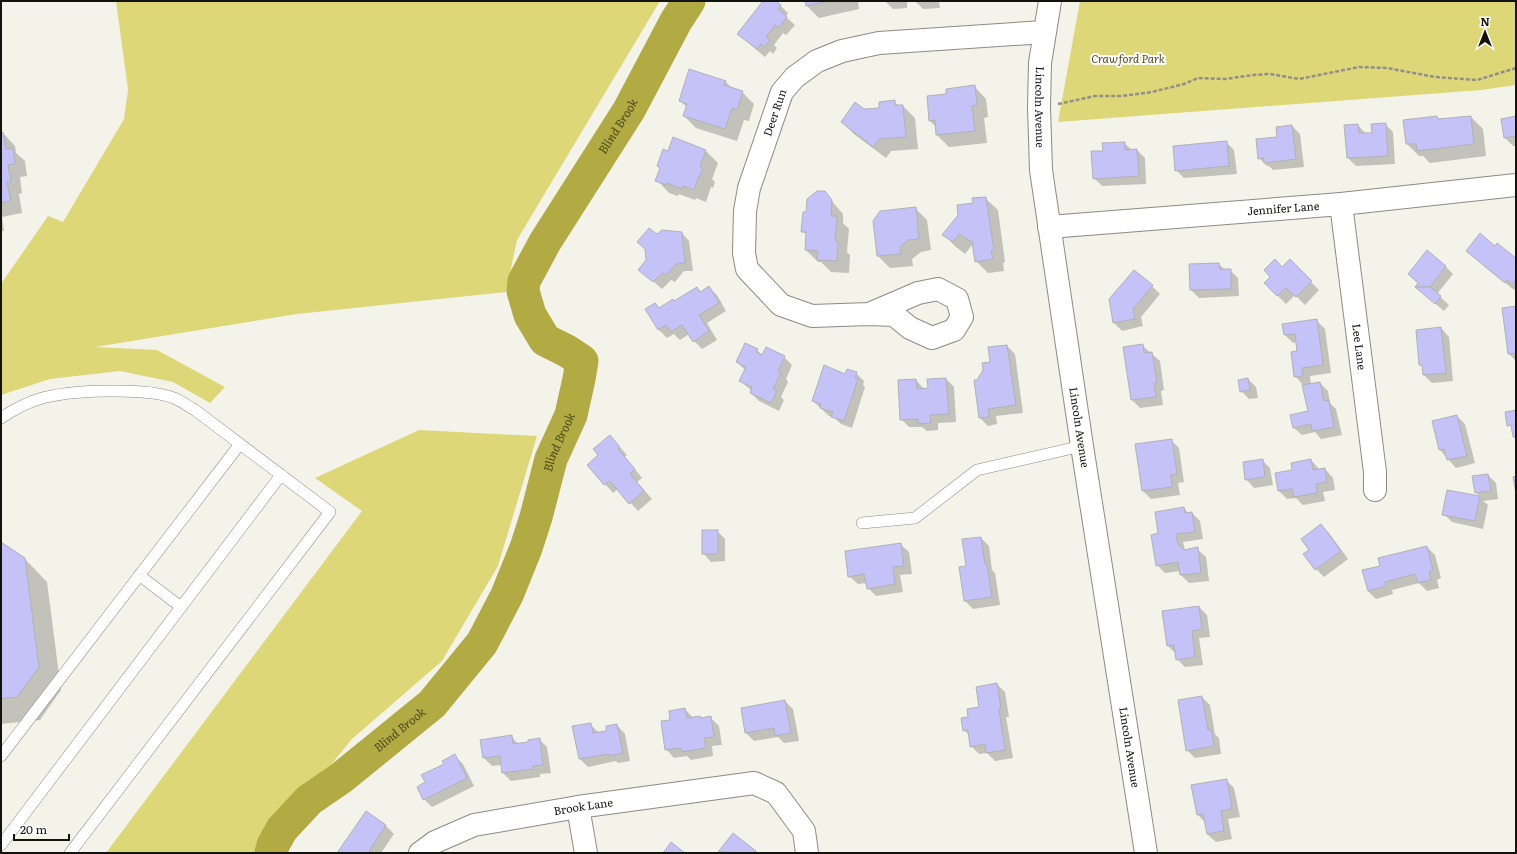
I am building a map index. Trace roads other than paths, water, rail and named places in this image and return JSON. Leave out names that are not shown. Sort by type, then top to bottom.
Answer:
[{"type":"street","name":"Lincoln Avenue","points":[[1050,1],[1040,64],[1039,125],[1041,170],[1082,446],[1146,853]]},
{"type":"street","name":"Deer Run","points":[[868,314],[812,316],[781,305],[747,269],[744,253],[745,211],[749,188],[782,92],[795,77],[817,61],[842,51],[879,43],[1044,32]]},
{"type":"street","name":"Jennifer Lane","points":[[1049,227],[1342,204],[1516,185]]},
{"type":"street","name":"Lee Lane","points":[[1342,204],[1375,472],[1375,490]]},
{"type":"street","name":"Brook Lane","points":[[420,853],[435,842],[474,825],[578,808],[754,783],[776,792],[804,831],[807,853]]},
{"type":"street","points":[[578,808],[586,853]]},
{"type":"lane","points":[[1,418],[15,409],[39,399],[57,395],[102,392],[150,392],[173,398],[195,410],[330,512],[70,853]]},
{"type":"lane","points":[[1,756],[240,444]]},
{"type":"lane","points":[[862,523],[915,518],[977,470],[1082,446]]},
{"type":"lane","points":[[1,845],[181,606],[282,475]]},
{"type":"lane","points":[[139,575],[181,606]]},
{"type":"waterway","name":"Blind Brook","points":[[271,853],[273,845],[282,829],[309,800],[341,778],[432,704],[482,643],[507,595],[526,548],[536,517],[551,459],[571,415],[582,361],[567,351],[545,340],[530,315],[523,291],[524,281],[545,242],[629,110],[676,21],[689,1]]},
{"type":"park label","name":"Crawford Park","points":[[1128,59]]}]
